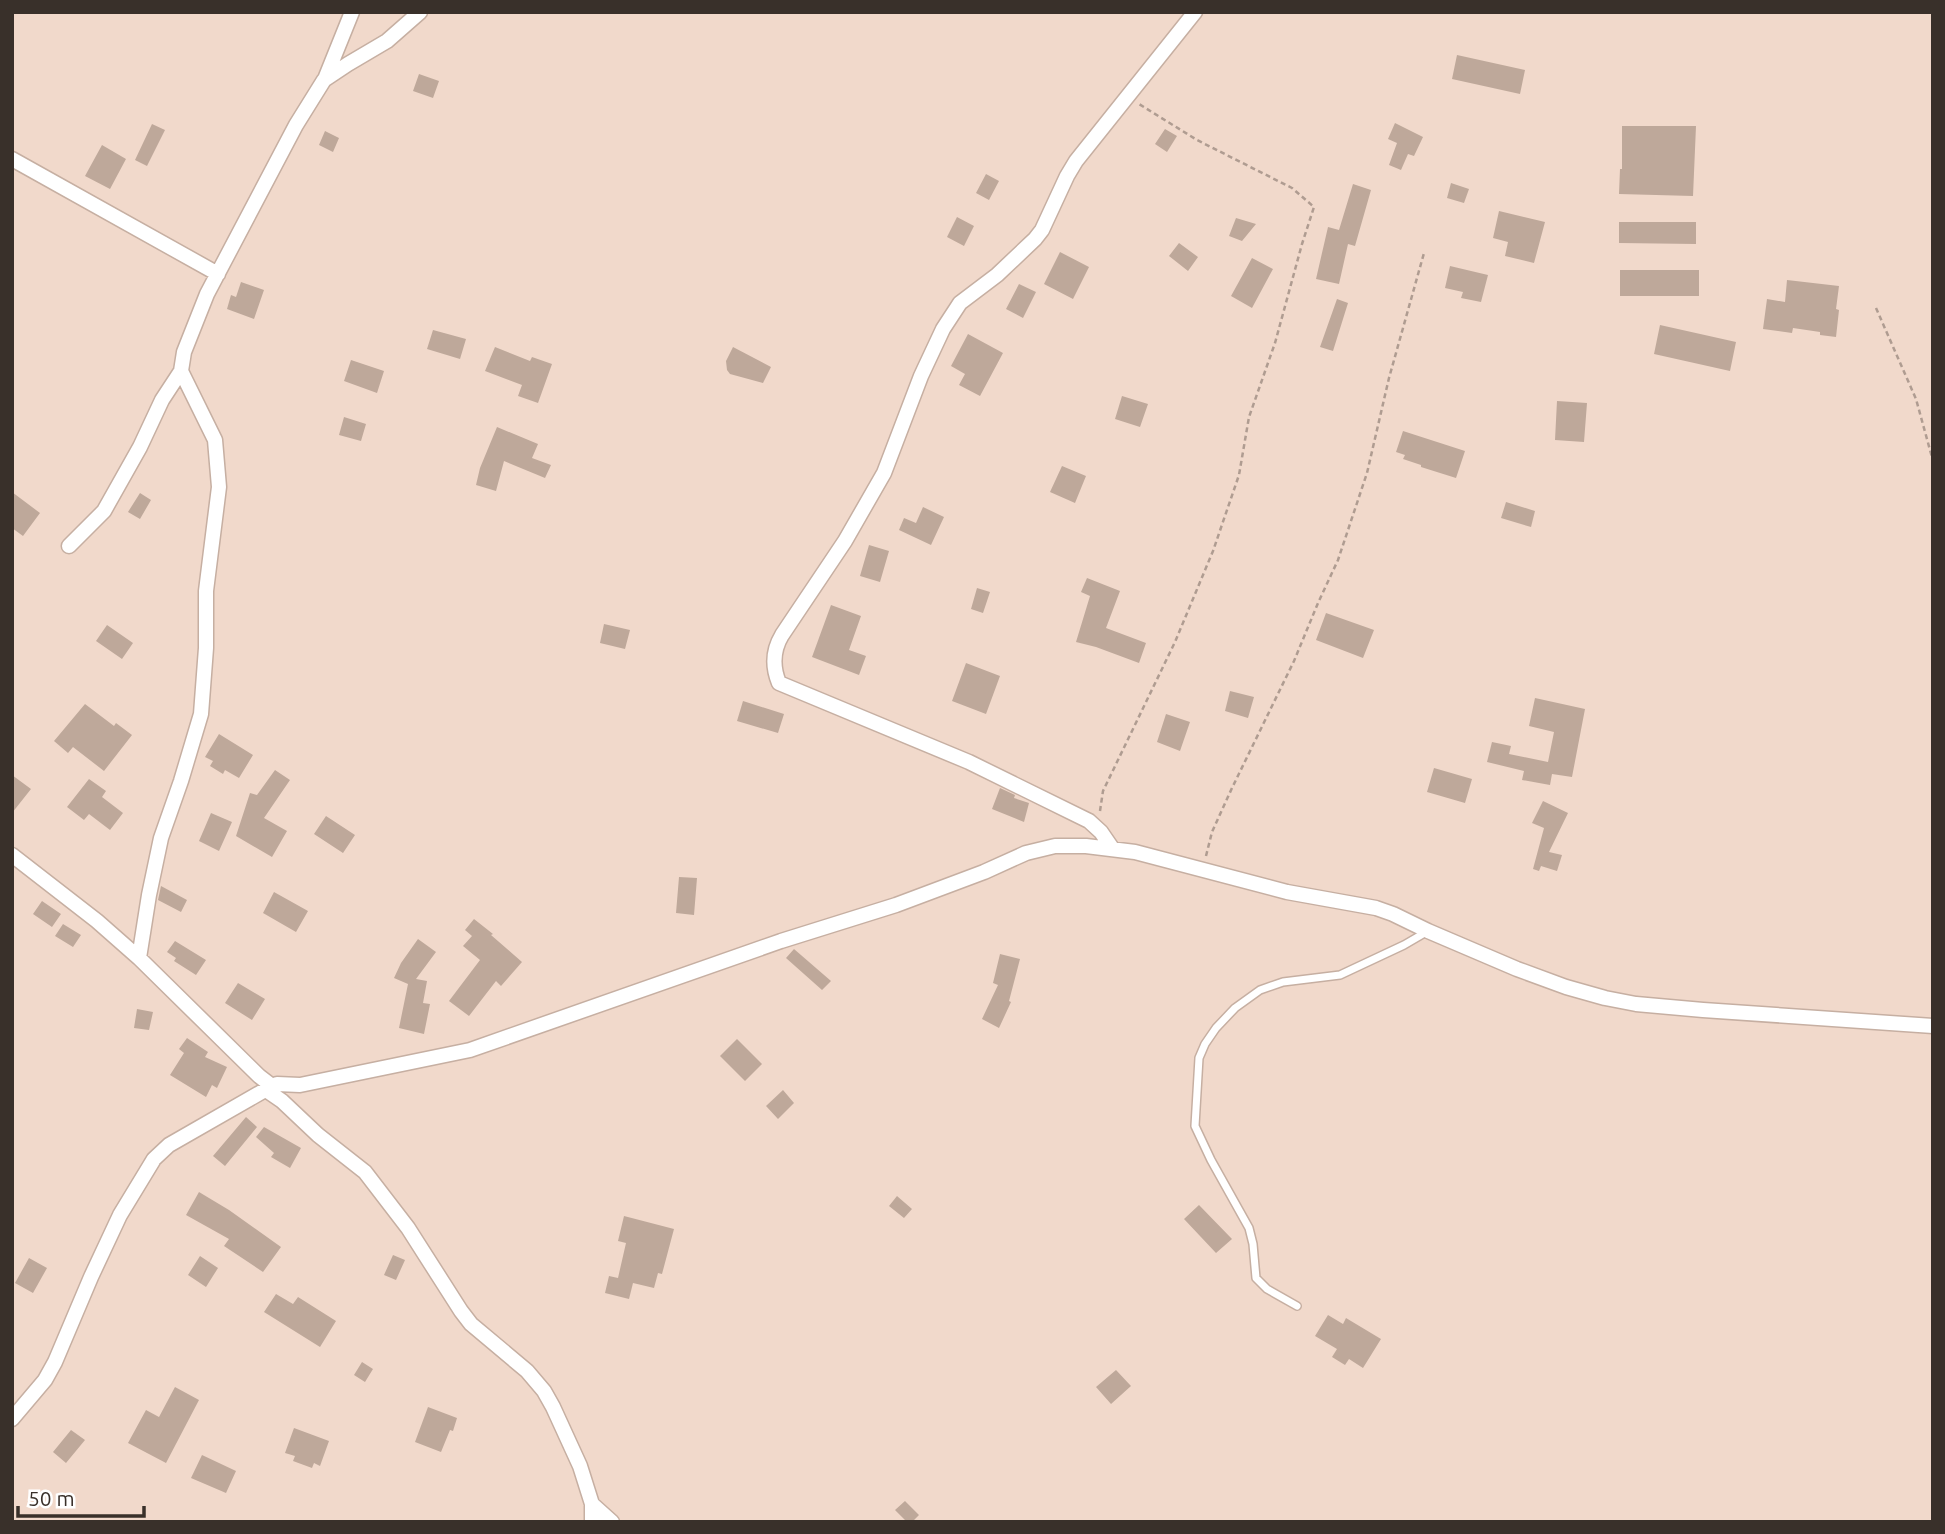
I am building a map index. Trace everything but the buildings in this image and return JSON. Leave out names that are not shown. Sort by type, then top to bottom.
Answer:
[{"type":"street","points":[[69,546],[104,511],[140,447],[162,400],[181,371],[184,352],[207,294],[296,125],[324,80],[352,12]]},
{"type":"street","points":[[324,80],[387,41],[420,12]]},
{"type":"street","points":[[1112,848],[1089,821],[969,762],[779,683],[774,653],[782,635],[845,541],[884,474],[921,376],[943,329],[960,303],[997,275],[1035,239],[1076,161],[1195,12]]},
{"type":"street","points":[[12,159],[218,274]]},
{"type":"street","points":[[139,958],[161,838],[201,714],[206,648],[206,591],[219,487],[215,440],[181,371]]},
{"type":"street","points":[[12,1419],[45,1380],[55,1362],[120,1215],[154,1159],[169,1145],[269,1088],[277,1084],[300,1085],[470,1050],[781,941],[896,905],[1026,853],[1055,846],[1112,848],[1287,892],[1376,908],[1517,969],[1605,998],[1703,1010],[1933,1026]]},
{"type":"street","points":[[12,855],[97,921],[139,958],[317,1135],[365,1172],[408,1227],[471,1324],[527,1371],[544,1391],[580,1466],[592,1504],[592,1522]]},
{"type":"street","points":[[592,1504],[612,1522]]},
{"type":"lane","points":[[1297,1306],[1267,1289],[1256,1278],[1250,1228],[1195,1126],[1199,1058],[1216,1028],[1235,1008],[1261,990],[1283,982],[1340,975],[1404,946],[1428,931]]},
{"type":"path","points":[[1101,832],[1099,817],[1103,791],[1175,642],[1222,526],[1239,475],[1249,417],[1275,343],[1314,208],[1292,188],[1196,140],[1136,102]]},
{"type":"path","points":[[1203,869],[1217,821],[1231,788],[1294,661],[1338,561],[1367,473],[1389,378],[1424,253]]},
{"type":"path","points":[[1875,308],[1916,399],[1933,461]]}]
